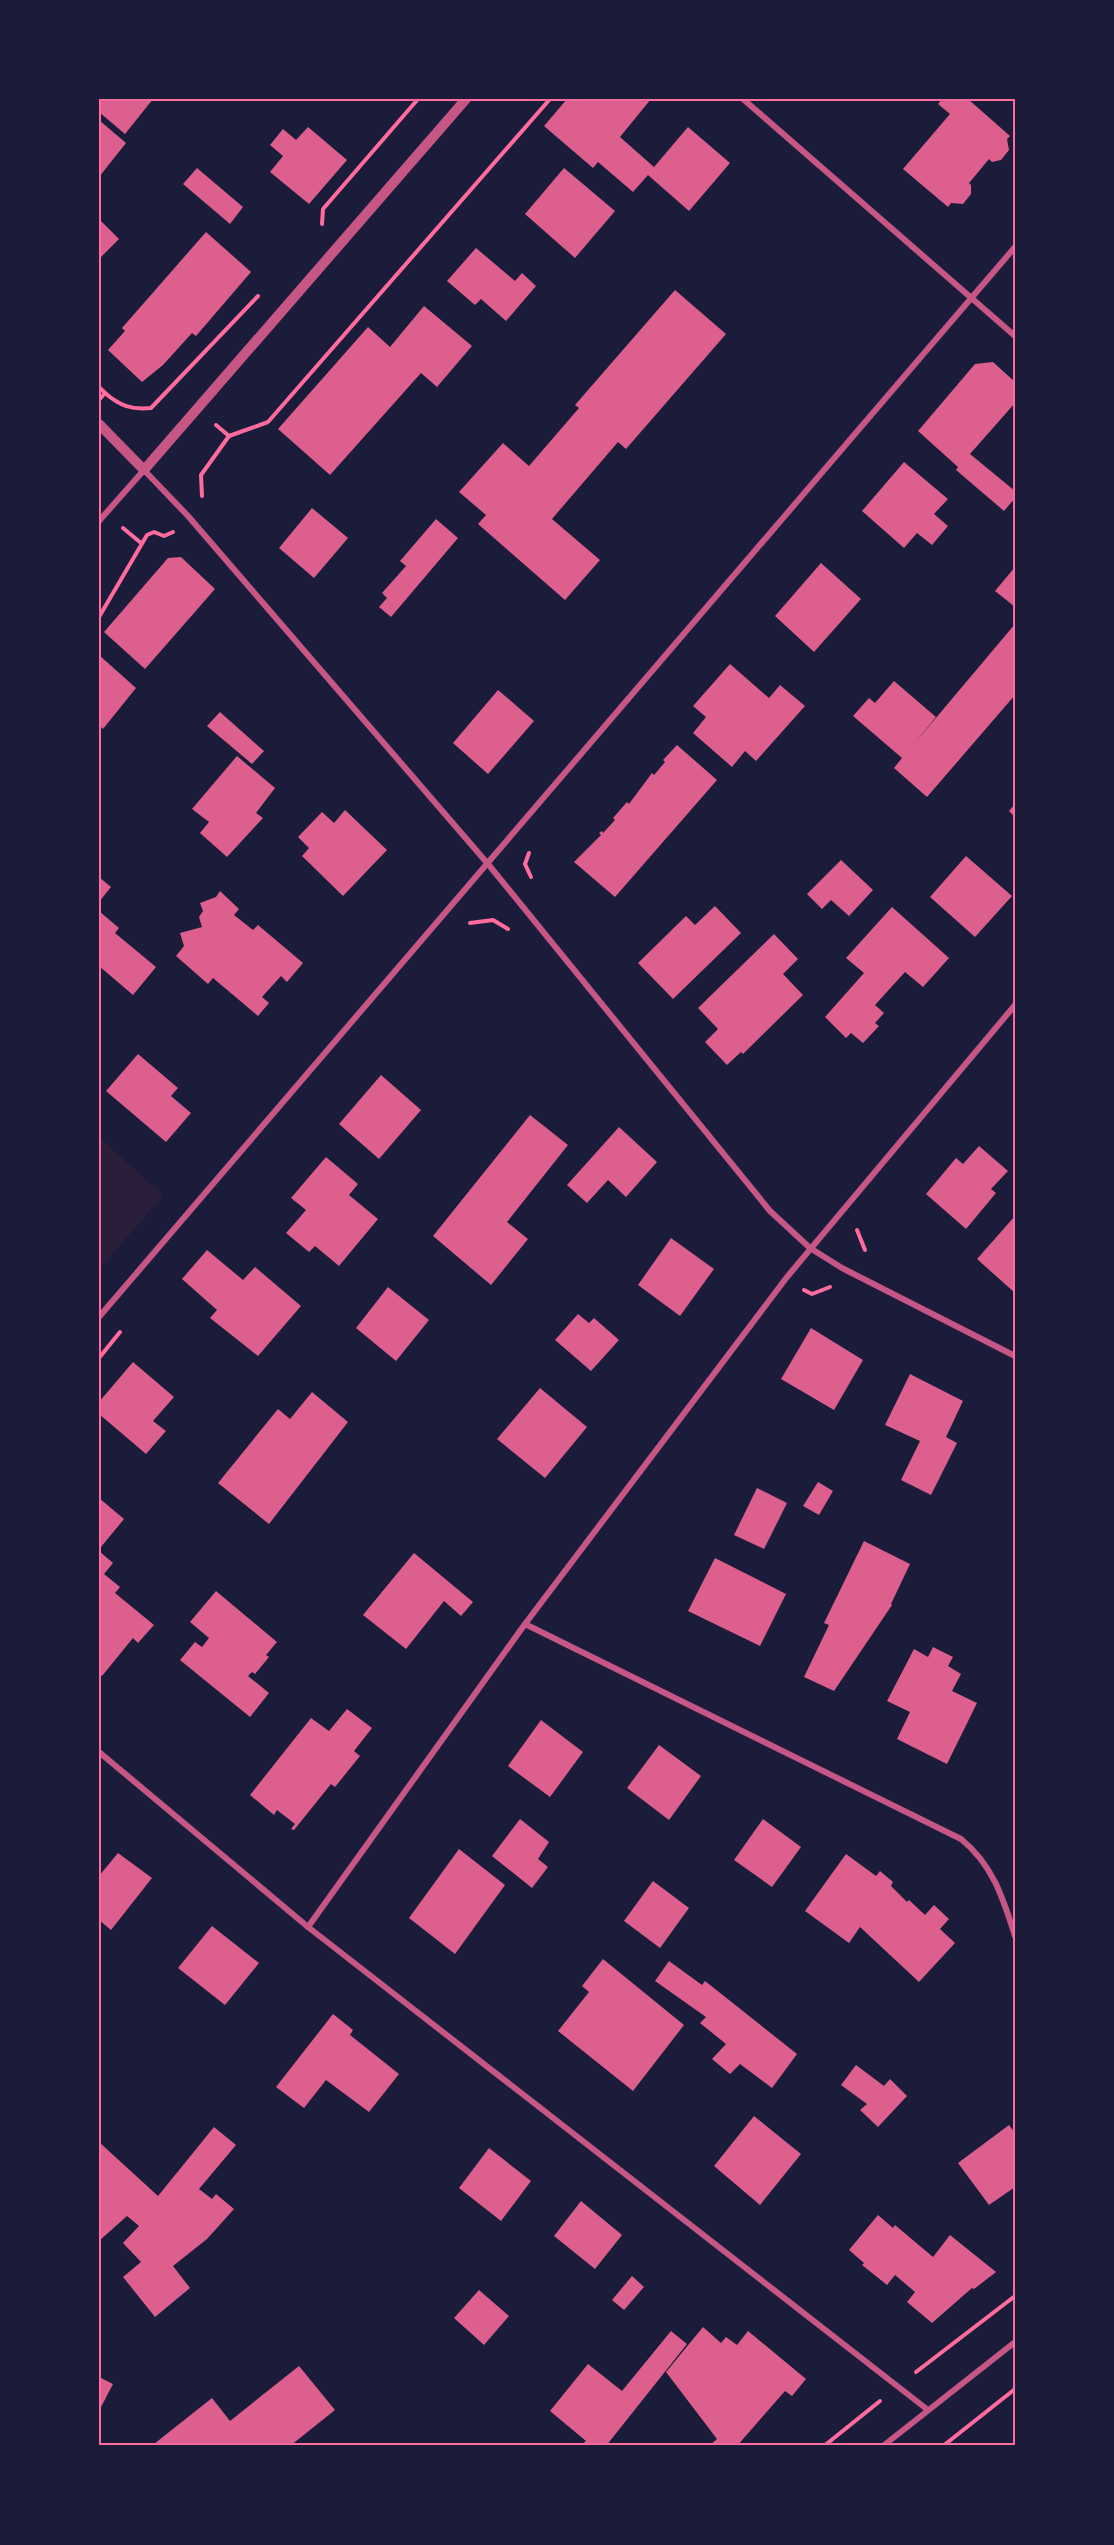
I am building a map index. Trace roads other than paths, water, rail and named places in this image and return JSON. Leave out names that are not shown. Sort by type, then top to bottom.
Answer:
[{"type":"street","points":[[99,521],[466,99]]},
{"type":"street","points":[[743,99],[1015,336]]},
{"type":"street","points":[[99,1317],[1015,248]]},
{"type":"street","points":[[99,424],[188,516],[488,864],[770,1211],[810,1248],[842,1268],[1015,1356]]},
{"type":"street","points":[[308,1927],[525,1624],[810,1248],[1015,1005]]},
{"type":"street","points":[[525,1624],[961,1839],[977,1853],[994,1877],[1015,1936]]},
{"type":"street","points":[[99,1752],[308,1927],[928,2410]]},
{"type":"street","points":[[883,2446],[1015,2342]]}]
